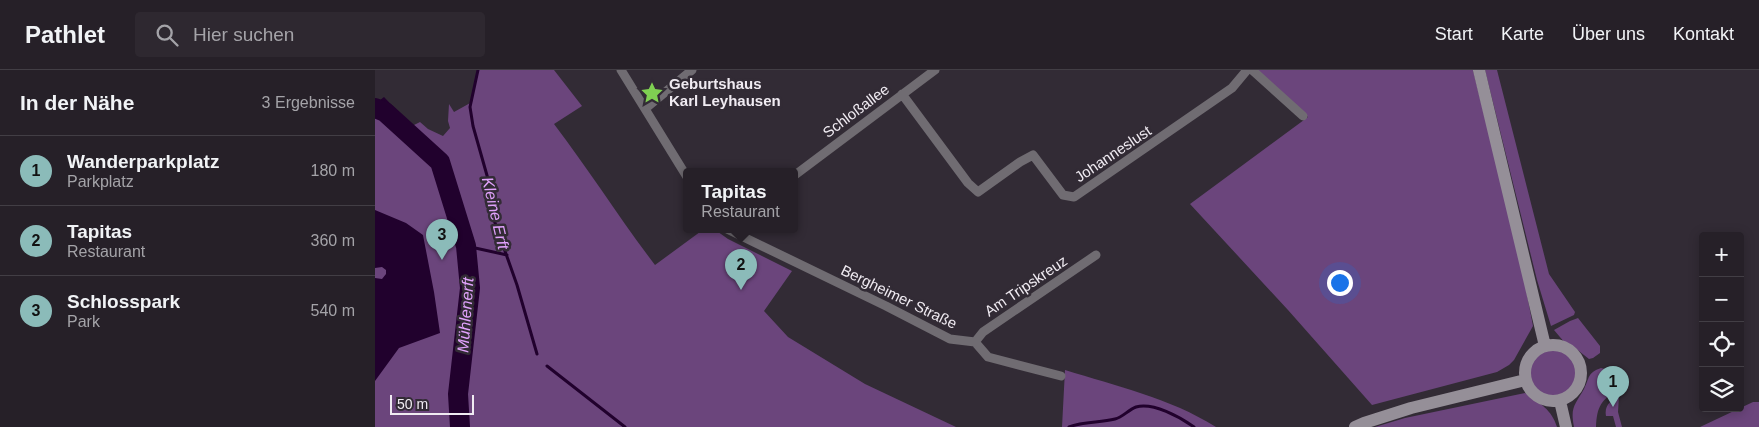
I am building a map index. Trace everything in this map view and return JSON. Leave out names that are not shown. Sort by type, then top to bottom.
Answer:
[{"type":"main road","points":[[1479,70],[1545,346]]},
{"type":"main road","points":[[1555,345],[1565,348],[1573,354],[1581,370],[1580,381],[1575,391],[1560,401],[1547,401],[1536,396],[1525,380],[1525,372],[1530,357],[1537,350],[1545,346],[1555,345]]},
{"type":"main road","points":[[1355,427],[1411,408],[1525,380]]},
{"type":"main road","points":[[1560,401],[1566,427]]},
{"type":"street","points":[[621,70],[683,170]]},
{"type":"street","points":[[646,108],[692,70]]},
{"type":"street","name":"Schloßallee","points":[[798,173],[935,70]]},
{"type":"street","name":"Johanneslust","points":[[902,94],[968,183],[979,192],[1020,162],[1033,155],[1063,195],[1074,197],[1232,88],[1247,70]]},
{"type":"street","points":[[1252,70],[1303,116]]},
{"type":"street","name":"Bergheimer Straße","points":[[735,233],[950,339],[975,342]]},
{"type":"street","name":"Am Tripskreuz","points":[[975,342],[983,332],[1096,255]]},
{"type":"street","points":[[975,342],[989,357],[1061,376]]},
{"type":"shaded area","points":[[477,70],[554,70],[582,106],[554,124],[655,265],[699,233],[720,233],[792,271],[764,311],[788,337],[865,384],[956,427],[375,427],[375,111],[382,113],[406,129],[420,122],[428,129],[443,136],[450,128],[448,121],[449,104],[454,112],[472,102]]},
{"type":"shaded area","points":[[1256,70],[1473,70],[1520,258],[1533,326],[1514,360],[1509,365],[1497,372],[1372,405],[1190,204],[1308,117]]},
{"type":"shaded area","points":[[1485,70],[1497,70],[1549,274],[1575,312],[1574,315],[1551,326],[1537,280]]},
{"type":"shaded area","points":[[384,97],[411,125],[406,129],[382,113],[375,111],[375,104]]},
{"type":"shaded area","points":[[375,210],[406,223],[423,235],[440,333],[399,348],[375,381],[375,278],[382,279],[386,274],[386,270],[382,267],[375,268]]},
{"type":"shaded area","points":[[1578,318],[1600,346],[1600,353],[1593,358],[1589,359],[1570,344],[1565,343],[1554,330]]},
{"type":"shaded area","points":[[1554,349],[1563,351],[1571,356],[1576,364],[1578,373],[1576,382],[1571,390],[1563,395],[1554,397],[1545,395],[1537,390],[1532,382],[1530,373],[1532,364],[1537,356],[1545,351]]},
{"type":"shaded area","points":[[1601,368],[1610,373],[1619,389],[1601,404],[1597,414],[1596,427],[1574,427],[1573,410],[1576,403],[1588,378]]},
{"type":"shaded area","points":[[1065,370],[1161,400],[1216,427],[1062,427]]},
{"type":"shaded area","points":[[1525,393],[1549,411],[1557,427],[1375,427],[1405,418]]},
{"type":"shaded area","points":[[1619,395],[1618,412],[1622,427],[1616,427],[1613,416],[1606,416],[1606,409],[1613,399]]},
{"type":"shaded area","points":[[1753,402],[1759,402],[1759,427],[1700,427],[1732,412],[1744,412],[1744,406]]},
{"type":"waterway","name":"Kleine Erft","points":[[478,70],[470,107],[473,126],[488,179],[494,220],[517,285],[537,354]]},
{"type":"waterway","name":"Mühlenerft","points":[[375,108],[385,112],[440,162],[466,246],[470,288],[458,394],[460,427]]},
{"type":"waterway","points":[[466,246],[507,255]]},
{"type":"waterway","points":[[547,366],[625,427]]},
{"type":"waterway","name":"Kleine Erft","points":[[1069,427],[1115,419],[1133,408],[1143,406],[1166,411],[1194,427]]},
{"type":"place","name":"Geburtshaus Karl Leyhausen","points":[[652,93]]},
{"type":"place","name":"Schlosspark","points":[[442,260]]},
{"type":"place","name":"Tapitas","points":[[741,290]]},
{"type":"place","name":"Wanderparkplatz","points":[[1613,407]]}]
